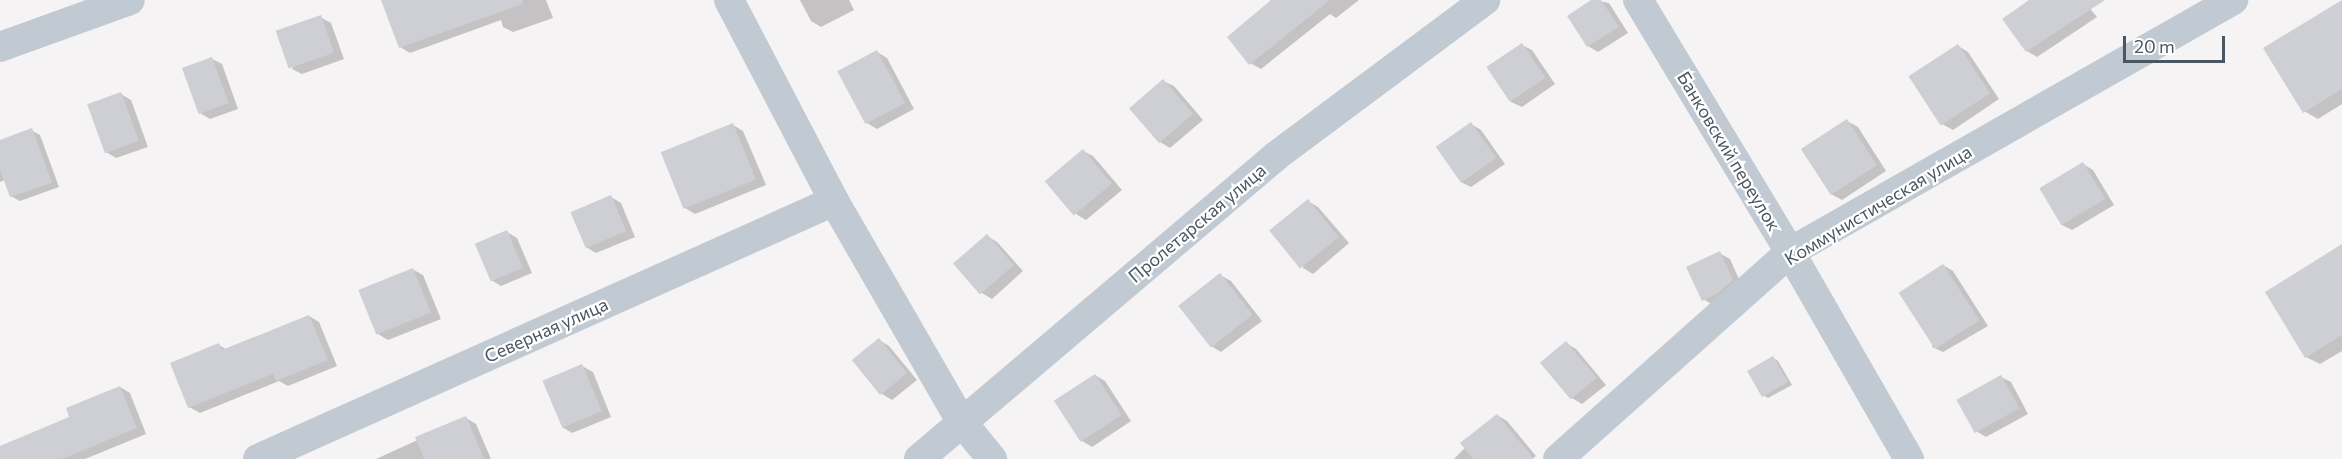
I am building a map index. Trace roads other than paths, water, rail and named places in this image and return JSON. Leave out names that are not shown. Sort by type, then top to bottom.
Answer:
[{"type":"street","points":[[0,47],[130,0]]},
{"type":"street","points":[[729,0],[834,201],[961,421],[992,459]]},
{"type":"street","name":"Пролетарская улица","points":[[919,459],[1276,156],[1485,0]]},
{"type":"street","name":"Банковский переулок","points":[[1638,0],[1790,252],[1909,459]]},
{"type":"street","name":"Коммунистическая улица","points":[[1558,459],[1790,252],[2233,0]]},
{"type":"street","name":"Северная улица","points":[[258,459],[834,201]]}]
